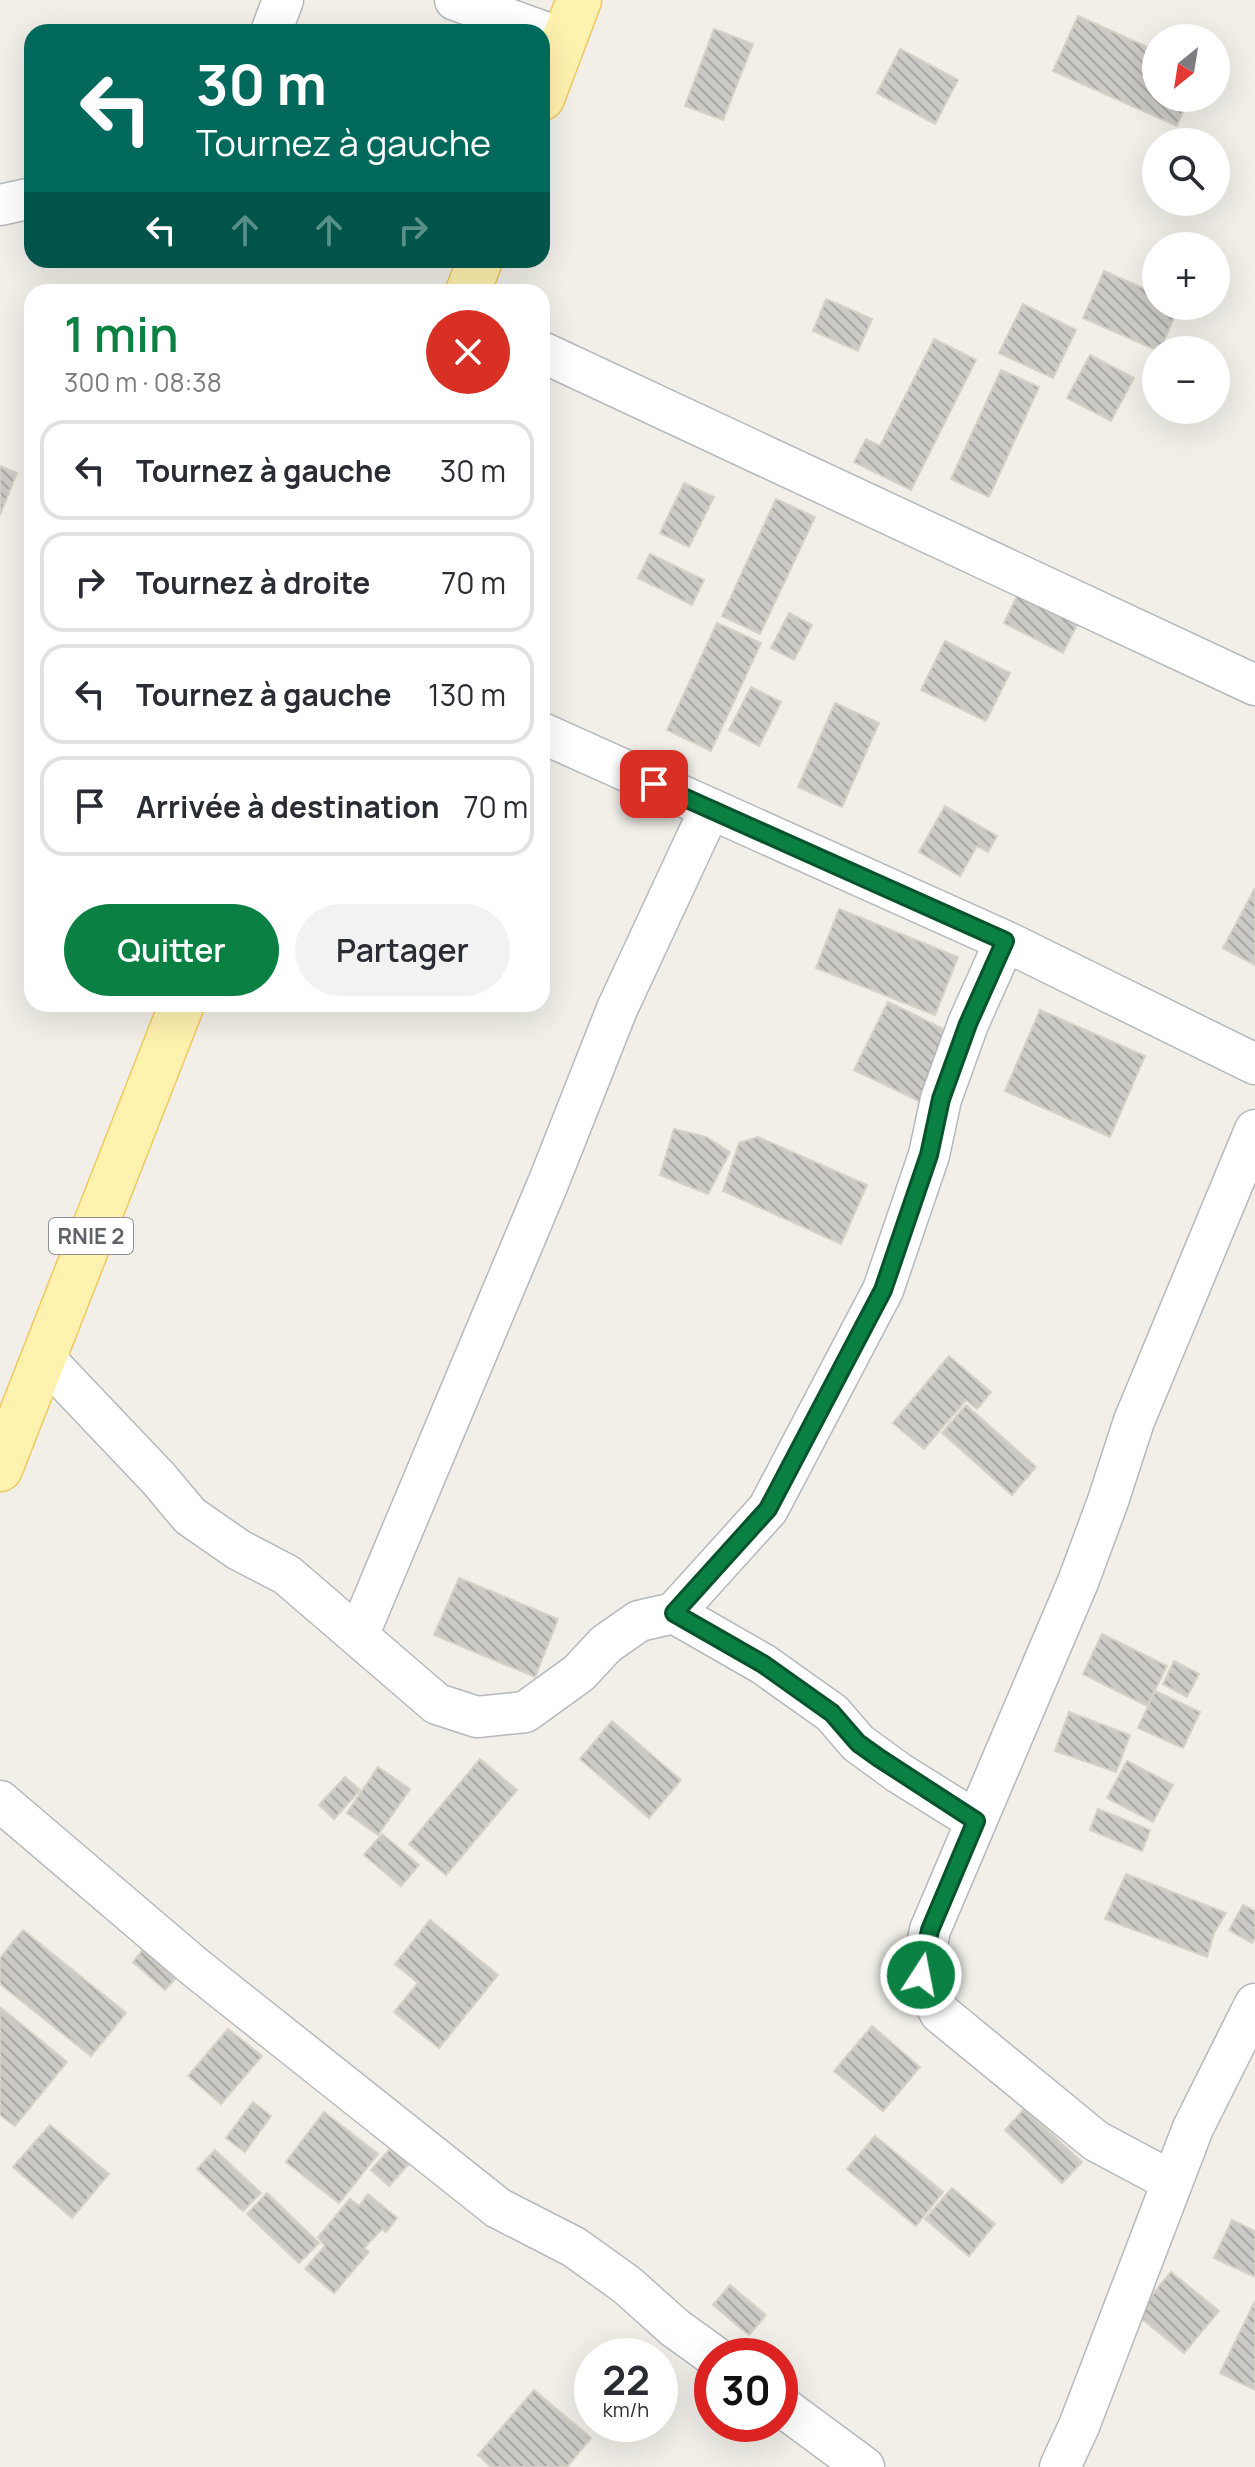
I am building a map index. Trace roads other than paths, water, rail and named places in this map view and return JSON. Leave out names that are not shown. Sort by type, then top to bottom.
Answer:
[{"type":"main road","points":[[550,77],[572,20]]},
{"type":"main road","name":"RNIE 2","points":[[0,1469],[179,1012]]},
{"type":"street","points":[[274,24],[283,0]]},
{"type":"street","points":[[455,0],[572,20]]},
{"type":"street","points":[[0,205],[24,200]]},
{"type":"street","points":[[550,356],[1255,685]]},
{"type":"street","points":[[550,737],[1005,941],[1255,1064]]},
{"type":"street","points":[[358,1636],[549,1181],[617,1009],[710,809]]},
{"type":"street","points":[[44,1358],[190,1516],[239,1550],[287,1575],[437,1704],[477,1717],[525,1712],[579,1673],[606,1644],[639,1621],[674,1613],[768,1509],[883,1290],[929,1155],[941,1099],[968,1024],[1005,941]]},
{"type":"street","points":[[1171,2181],[1096,2141],[940,2013],[921,1975],[930,1930],[1078,1582],[1134,1421],[1255,1130]]},
{"type":"street","points":[[674,1613],[763,1664],[832,1713],[858,1743],[899,1773],[976,1821]]},
{"type":"street","points":[[0,1801],[196,1968],[498,2208],[574,2247],[627,2285],[694,2342]]},
{"type":"street","points":[[1060,2467],[1079,2426],[1193,2128],[1255,2004]]},
{"type":"street","points":[[798,2418],[864,2467]]}]
